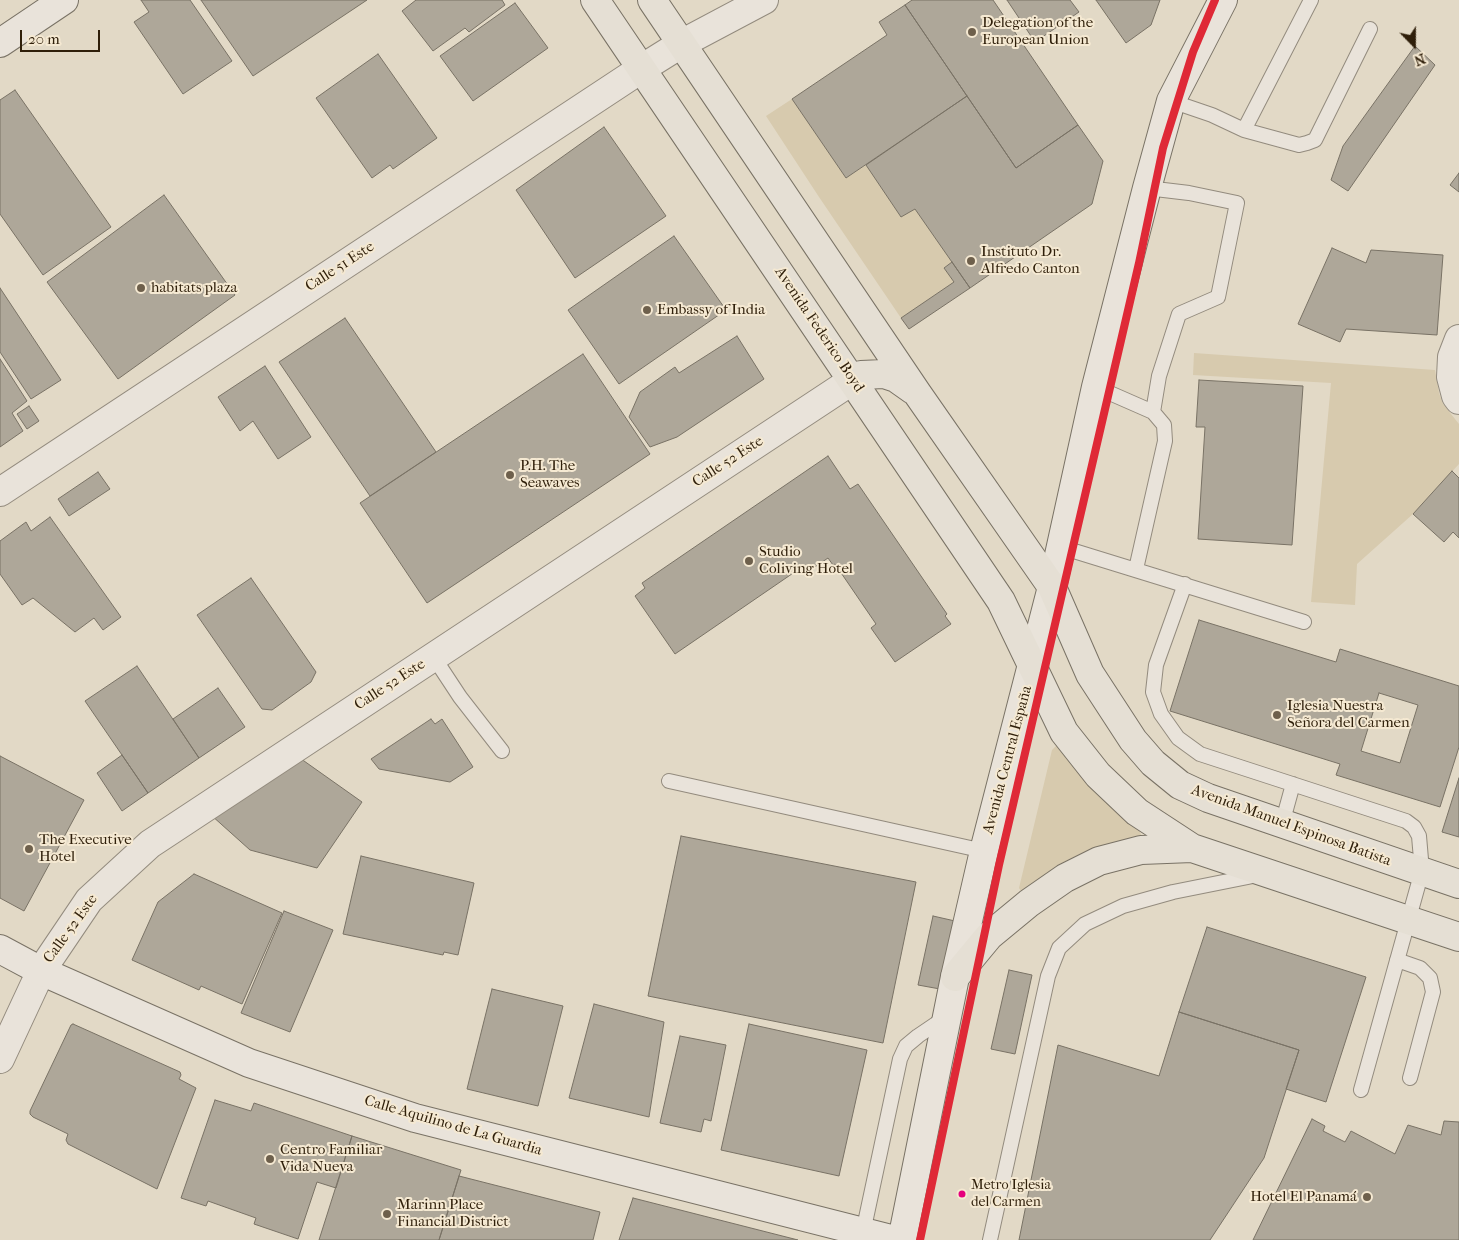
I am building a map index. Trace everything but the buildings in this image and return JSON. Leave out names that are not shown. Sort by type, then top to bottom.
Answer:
[{"type":"main road","name":"Avenida Federico Boyd","points":[[595,0],[1001,600],[1032,665]]},
{"type":"main road","points":[[652,0],[917,393],[1052,587]]},
{"type":"main road","points":[[853,380],[861,374],[884,374],[896,378],[917,393]]},
{"type":"main road","name":"Avenida Manuel Espinosa Batista","points":[[1052,587],[1090,674],[1133,740],[1153,763],[1180,785],[1208,798],[1459,884]]},
{"type":"main road","points":[[1032,665],[1064,732],[1098,775],[1137,812],[1192,848],[1459,937]]},
{"type":"main road","points":[[955,977],[988,936],[1029,902],[1065,878],[1099,861],[1141,850],[1192,848]]},
{"type":"street","points":[[0,43],[64,0]]},
{"type":"street","name":"Calle 51 Este","points":[[0,492],[641,69],[681,44],[764,0]]},
{"type":"street","name":"Avenida Central España","points":[[902,1240],[955,977],[984,851],[1062,547],[1096,387],[1147,188],[1172,101],[1222,0]]},
{"type":"street","points":[[1459,339],[1452,357],[1451,377],[1456,396],[1459,400]]},
{"type":"street","name":"Calle 52 Este","points":[[0,1059],[42,971],[89,900],[150,844],[853,380]]},
{"type":"street","name":"Calle Aquilino de La Guardia","points":[[0,949],[42,971],[249,1063],[416,1118],[862,1236],[895,1240]]},
{"type":"lane","points":[[1244,130],[1311,0]]},
{"type":"lane","points":[[1172,101],[1212,115],[1244,130],[1299,145],[1315,140],[1370,29]]},
{"type":"lane","points":[[1147,188],[1238,203],[1218,297],[1179,314],[1159,376],[1153,412]]},
{"type":"lane","points":[[1096,387],[1153,412],[1164,426],[1165,441],[1136,569]]},
{"type":"lane","points":[[1062,547],[1304,622]]},
{"type":"lane","points":[[1185,584],[1156,665],[1153,692],[1161,714],[1178,738],[1200,754],[1406,821],[1414,827],[1419,836],[1422,871],[1361,1090]]},
{"type":"lane","points":[[433,656],[460,697],[502,752]]},
{"type":"lane","points":[[669,781],[984,851]]},
{"type":"lane","points":[[1282,824],[1293,784]]},
{"type":"lane","points":[[990,1240],[1048,976],[1058,948],[1085,924],[1123,906],[1173,892],[1266,873]]},
{"type":"lane","points":[[1397,960],[1420,968],[1430,978],[1433,992],[1410,1078]]},
{"type":"lane","points":[[862,1236],[900,1059],[906,1046],[948,1016]]},
{"type":"shaded area","points":[[792,99],[846,178],[866,165],[901,217],[915,209],[952,262],[944,268],[954,282],[901,318],[766,116]]},
{"type":"shaded area","points":[[1194,353],[1435,370],[1443,404],[1459,424],[1459,464],[1413,514],[1357,564],[1355,605],[1311,602],[1331,383],[1193,375]]},
{"type":"shaded area","points":[[1056,746],[1061,748],[1091,787],[1140,832],[1142,838],[1023,894],[1019,888],[1052,750]]},
{"type":"transit line","points":[[920,1240],[999,865],[1139,263],[1163,148],[1193,52],[1215,0]]},
{"type":"place","name":"Delegation of the European Union","points":[[972,32]]},
{"type":"place","name":"Instituto Dr. Alfredo Canton","points":[[971,261]]},
{"type":"place","name":"habitats plaza","points":[[141,288]]},
{"type":"place","name":"Embassy of India","points":[[647,310]]},
{"type":"place","name":"P.H. The Seawaves","points":[[510,475]]},
{"type":"place","name":"Studio Coliving Hotel","points":[[749,561]]},
{"type":"place","name":"Iglesia Nuestra Señora del Carmen","points":[[1277,715]]},
{"type":"place","name":"The Executive Hotel","points":[[29,849]]},
{"type":"place","name":"Centro Familiar Vida Nueva","points":[[270,1159]]},
{"type":"place","name":"Metro Iglesia del Carmen","points":[[962,1194]]},
{"type":"place","name":"Hotel El Panamá","points":[[1367,1197]]},
{"type":"place","name":"Marinn Place Financial District","points":[[387,1214]]}]
